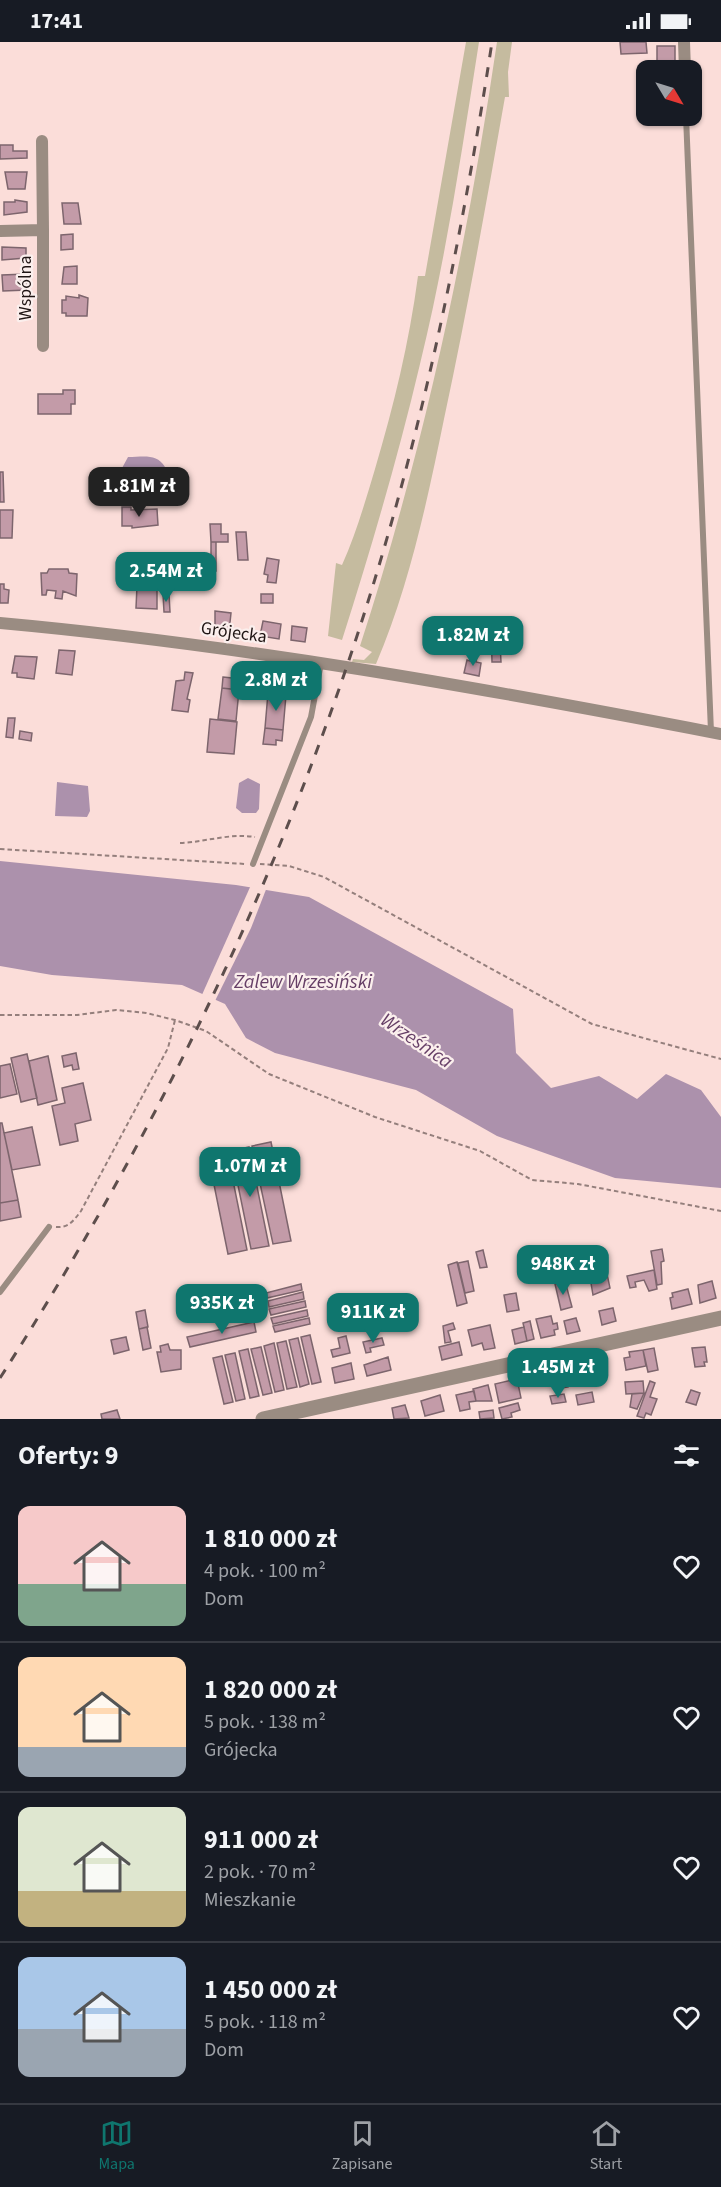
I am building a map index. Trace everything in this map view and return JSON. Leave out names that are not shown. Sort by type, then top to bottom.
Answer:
[{"type":"street","points":[[684,42],[685,60]]},
{"type":"street","name":"Wspólna","points":[[42,141],[43,346]]},
{"type":"street","name":"Wspólna","points":[[0,231],[43,230]]},
{"type":"street","name":"Grójecka","points":[[0,623],[90,631],[322,662],[716,733]]},
{"type":"street","points":[[263,1419],[721,1318]]},
{"type":"lane","points":[[686,126],[716,733]]},
{"type":"lane","points":[[253,864],[311,717],[322,662]]},
{"type":"lane","points":[[0,1292],[49,1227]]},
{"type":"path","points":[[180,843],[200,843],[230,835],[264,839]]},
{"type":"path","points":[[0,849],[289,866],[324,877],[592,1024],[721,1059]]},
{"type":"path","points":[[0,1014],[76,1015],[116,1010],[146,1012],[206,1031],[269,1074],[375,1117],[480,1151],[532,1180],[578,1184],[721,1211]]},
{"type":"path","points":[[49,1227],[64,1228],[74,1221],[81,1210],[168,1048],[175,1020]]},
{"type":"shaded area","points":[[466,42],[479,42],[438,284],[393,468],[342,640],[328,636],[336,563],[342,565],[364,506],[400,374],[418,276],[425,276]]},
{"type":"shaded area","points":[[497,42],[512,42],[508,72],[509,97],[505,97],[461,339],[424,513],[408,575],[376,664],[352,662],[353,659],[364,660],[372,652],[360,646],[424,422],[472,195]]},
{"type":"water","points":[[128,457],[149,457],[162,463],[165,467],[160,481],[147,485],[123,478],[121,470]]},
{"type":"water","points":[[248,778],[260,784],[259,809],[256,813],[242,813],[236,808],[239,783]]},
{"type":"water","points":[[57,782],[88,786],[90,811],[87,817],[55,816]]},
{"type":"water","name":"Zalew Wrzesiński","points":[[0,861],[236,885],[309,897],[513,1009],[516,1053],[551,1088],[599,1076],[637,1099],[666,1074],[701,1090],[721,1117],[721,1188],[615,1178],[497,1136],[416,1090],[275,1053],[246,1038],[225,1004],[182,985],[52,975],[0,966]]},
{"type":"pier","points":[[251,885],[267,887],[251,928],[214,1003],[201,997]]},
{"type":"building","points":[[620,42],[646,42],[647,53],[621,54]]},
{"type":"building","points":[[657,46],[675,46],[675,60],[657,60]]},
{"type":"building","points":[[0,145],[13,145],[13,151],[27,151],[27,158],[0,159]]},
{"type":"building","points":[[5,172],[27,172],[25,189],[8,189]]},
{"type":"building","points":[[15,200],[27,202],[27,212],[4,215],[4,202],[15,202]]},
{"type":"building","points":[[62,203],[78,203],[81,224],[64,224]]},
{"type":"building","points":[[73,234],[73,249],[61,250],[61,235]]},
{"type":"building","points":[[2,247],[26,248],[26,258],[2,260]]},
{"type":"building","points":[[77,266],[77,284],[62,284],[64,267]]},
{"type":"building","points":[[26,274],[27,290],[3,291],[2,275]]},
{"type":"building","points":[[79,295],[88,298],[87,316],[66,316],[66,313],[62,313],[62,300],[66,300],[66,296],[79,298]]},
{"type":"building","points":[[63,390],[75,390],[75,404],[71,404],[71,414],[38,414],[38,394],[63,394]]},
{"type":"building","points":[[0,472],[3,472],[4,502],[0,502]]},
{"type":"building","points":[[122,507],[131,507],[131,510],[157,509],[158,525],[132,528],[132,526],[122,526]]},
{"type":"building","points":[[0,510],[13,510],[12,538],[0,538]]},
{"type":"building","points":[[210,524],[221,524],[221,534],[228,534],[228,542],[211,542]]},
{"type":"building","points":[[236,532],[246,532],[248,560],[238,560]]},
{"type":"building","points":[[211,542],[216,542],[216,571],[211,571]]},
{"type":"building","points":[[267,558],[279,560],[276,583],[267,582],[268,575],[264,574]]},
{"type":"building","points":[[132,561],[147,561],[147,577],[132,576]]},
{"type":"building","points":[[147,568],[158,568],[158,577],[147,577]]},
{"type":"building","points":[[49,569],[68,569],[69,573],[77,574],[76,596],[63,591],[62,599],[55,598],[56,591],[47,590],[46,595],[42,595],[41,573],[47,573]]},
{"type":"building","points":[[0,584],[4,584],[4,589],[9,590],[8,603],[0,603]]},
{"type":"building","points":[[137,586],[157,587],[157,609],[136,608]]},
{"type":"building","points":[[163,594],[169,594],[170,612],[164,612]]},
{"type":"building","points":[[261,594],[273,594],[273,603],[261,603]]},
{"type":"building","points":[[215,611],[231,613],[229,632],[215,630]]},
{"type":"building","points":[[263,621],[281,624],[279,639],[260,636]]},
{"type":"building","points":[[499,623],[501,662],[492,662],[491,624]]},
{"type":"building","points":[[292,626],[307,628],[305,642],[291,640]]},
{"type":"building","points":[[59,650],[75,651],[72,675],[56,673]]},
{"type":"building","points":[[15,656],[37,657],[34,679],[17,677],[17,673],[12,673]]},
{"type":"building","points":[[471,656],[477,657],[476,662],[481,663],[479,676],[464,673],[467,660],[470,661]]},
{"type":"building","points":[[185,672],[193,673],[187,699],[190,700],[188,712],[172,710],[176,681],[184,680]]},
{"type":"building","points":[[223,677],[241,679],[239,690],[222,688]]},
{"type":"building","points":[[269,680],[288,682],[286,695],[268,693]]},
{"type":"building","points":[[222,688],[239,690],[236,721],[218,719]]},
{"type":"building","points":[[268,693],[286,695],[283,730],[265,728]]},
{"type":"building","points":[[8,718],[15,718],[13,738],[6,737]]},
{"type":"building","points":[[210,719],[237,722],[234,754],[207,752]]},
{"type":"building","points":[[265,728],[283,730],[282,741],[276,740],[276,745],[263,744]]},
{"type":"building","points":[[20,731],[32,733],[31,741],[19,739]]},
{"type":"building","points":[[76,1053],[79,1069],[73,1070],[72,1065],[64,1067],[62,1056]]},
{"type":"building","points":[[27,1054],[37,1098],[21,1102],[11,1058]]},
{"type":"building","points":[[48,1056],[57,1100],[38,1105],[29,1061]]},
{"type":"building","points":[[10,1064],[17,1094],[0,1098],[0,1066]]},
{"type":"building","points":[[83,1083],[91,1120],[75,1124],[78,1141],[60,1145],[52,1106],[65,1103],[62,1088]]},
{"type":"building","points":[[0,1123],[2,1123],[18,1200],[0,1203]]},
{"type":"building","points":[[32,1127],[40,1165],[12,1170],[4,1133]]},
{"type":"building","points":[[271,1142],[291,1241],[273,1244],[252,1146]]},
{"type":"building","points":[[249,1147],[269,1246],[251,1249],[231,1151]]},
{"type":"building","points":[[227,1151],[247,1250],[228,1254],[208,1155]]},
{"type":"building","points":[[18,1200],[21,1217],[0,1221],[0,1203]]},
{"type":"building","points":[[662,1249],[664,1261],[661,1262],[662,1284],[657,1285],[651,1251]]},
{"type":"building","points":[[483,1250],[487,1267],[480,1268],[476,1252]]},
{"type":"building","points":[[468,1261],[474,1291],[465,1293],[458,1263]]},
{"type":"building","points":[[457,1262],[467,1303],[457,1306],[448,1265]]},
{"type":"building","points":[[654,1270],[657,1289],[649,1291],[644,1280],[635,1282],[636,1287],[630,1288],[627,1276]]},
{"type":"building","points":[[563,1271],[565,1281],[555,1284],[553,1274]]},
{"type":"building","points":[[607,1274],[610,1288],[593,1295],[590,1277]]},
{"type":"building","points":[[565,1281],[572,1307],[561,1310],[555,1284]]},
{"type":"building","points":[[712,1281],[716,1298],[700,1303],[698,1285]]},
{"type":"building","points":[[301,1284],[302,1290],[267,1298],[266,1293]]},
{"type":"building","points":[[688,1289],[692,1304],[672,1309],[670,1298],[673,1297],[672,1293]]},
{"type":"building","points":[[303,1292],[304,1299],[269,1307],[268,1301]]},
{"type":"building","points":[[516,1293],[519,1310],[507,1312],[504,1295]]},
{"type":"building","points":[[305,1301],[306,1307],[271,1315],[269,1309]]},
{"type":"building","points":[[613,1308],[616,1321],[602,1325],[599,1311]]},
{"type":"building","points":[[145,1310],[148,1327],[139,1329],[136,1312]]},
{"type":"building","points":[[307,1310],[308,1316],[273,1324],[271,1318]]},
{"type":"building","points":[[551,1316],[553,1324],[557,1323],[558,1329],[554,1330],[555,1335],[541,1338],[536,1319]]},
{"type":"building","points":[[309,1318],[310,1324],[275,1332],[273,1326]]},
{"type":"building","points":[[576,1318],[580,1331],[567,1334],[564,1321]]},
{"type":"building","points":[[530,1321],[534,1339],[527,1341],[523,1323]]},
{"type":"building","points":[[254,1322],[256,1332],[190,1347],[187,1337]]},
{"type":"building","points":[[453,1323],[455,1329],[448,1331],[451,1342],[445,1343],[443,1326]]},
{"type":"building","points":[[490,1325],[495,1348],[484,1350],[482,1343],[472,1346],[468,1330]]},
{"type":"building","points":[[147,1327],[151,1348],[143,1350],[139,1329]]},
{"type":"building","points":[[524,1327],[527,1341],[515,1344],[512,1330]]},
{"type":"building","points":[[310,1335],[321,1382],[312,1384],[301,1337]]},
{"type":"building","points":[[346,1336],[350,1353],[333,1357],[331,1350],[340,1348],[338,1338]]},
{"type":"building","points":[[126,1337],[129,1350],[114,1354],[111,1340]]},
{"type":"building","points":[[298,1338],[309,1384],[300,1387],[289,1340]]},
{"type":"building","points":[[382,1338],[384,1345],[370,1348],[371,1352],[366,1353],[363,1342]]},
{"type":"building","points":[[286,1341],[297,1387],[287,1389],[277,1343]]},
{"type":"building","points":[[459,1342],[462,1355],[442,1360],[439,1347]]},
{"type":"building","points":[[274,1343],[284,1390],[275,1392],[264,1346]]},
{"type":"building","points":[[168,1344],[170,1350],[181,1350],[181,1369],[161,1372],[157,1352],[161,1352],[160,1346]]},
{"type":"building","points":[[261,1347],[272,1393],[263,1395],[251,1349]]},
{"type":"building","points":[[705,1347],[707,1362],[704,1362],[705,1366],[695,1367],[692,1348]]},
{"type":"building","points":[[654,1348],[658,1370],[648,1372],[643,1350]]},
{"type":"building","points":[[248,1349],[259,1396],[250,1398],[239,1351]]},
{"type":"building","points":[[643,1350],[646,1366],[626,1370],[624,1358],[630,1357],[629,1352]]},
{"type":"building","points":[[235,1353],[245,1399],[236,1401],[225,1355]]},
{"type":"building","points":[[222,1356],[233,1402],[224,1404],[213,1358]]},
{"type":"building","points":[[388,1357],[391,1370],[367,1376],[364,1365]]},
{"type":"building","points":[[602,1361],[607,1369],[603,1370],[604,1375],[589,1377],[587,1364]]},
{"type":"building","points":[[351,1363],[354,1379],[335,1383],[332,1368]]},
{"type":"building","points":[[587,1364],[589,1377],[586,1378],[587,1383],[575,1385],[572,1367]]},
{"type":"building","points":[[564,1368],[568,1387],[562,1388],[561,1384],[554,1385],[551,1371]]},
{"type":"building","points":[[517,1379],[521,1398],[499,1403],[495,1384]]},
{"type":"building","points":[[643,1381],[644,1393],[626,1394],[625,1382]]},
{"type":"building","points":[[650,1381],[655,1383],[650,1397],[657,1399],[651,1415],[646,1413],[644,1418],[637,1416]]},
{"type":"building","points":[[488,1385],[492,1401],[476,1401],[473,1389]]},
{"type":"building","points":[[691,1390],[700,1393],[696,1405],[686,1402]]},
{"type":"building","points":[[474,1391],[476,1401],[469,1402],[470,1409],[460,1411],[456,1395]]},
{"type":"building","points":[[592,1392],[594,1402],[578,1405],[576,1395]]},
{"type":"building","points":[[644,1393],[637,1409],[630,1407],[632,1394]]},
{"type":"building","points":[[564,1394],[566,1402],[552,1404],[550,1396]]},
{"type":"building","points":[[440,1395],[444,1411],[425,1416],[421,1401]]},
{"type":"building","points":[[518,1403],[520,1410],[511,1413],[512,1417],[502,1419],[499,1408]]},
{"type":"building","points":[[405,1405],[409,1418],[394,1419],[392,1408]]},
{"type":"building","points":[[117,1410],[120,1419],[102,1419],[101,1414]]},
{"type":"building","points":[[493,1410],[494,1418],[480,1419],[479,1412]]},
{"type":"railway","points":[[0,1378],[106,1202],[201,1020],[245,927],[322,736],[379,566],[419,418],[467,194],[492,42]]},
{"type":"water label","name":"Wrześnica","points":[[417,1040]]}]
